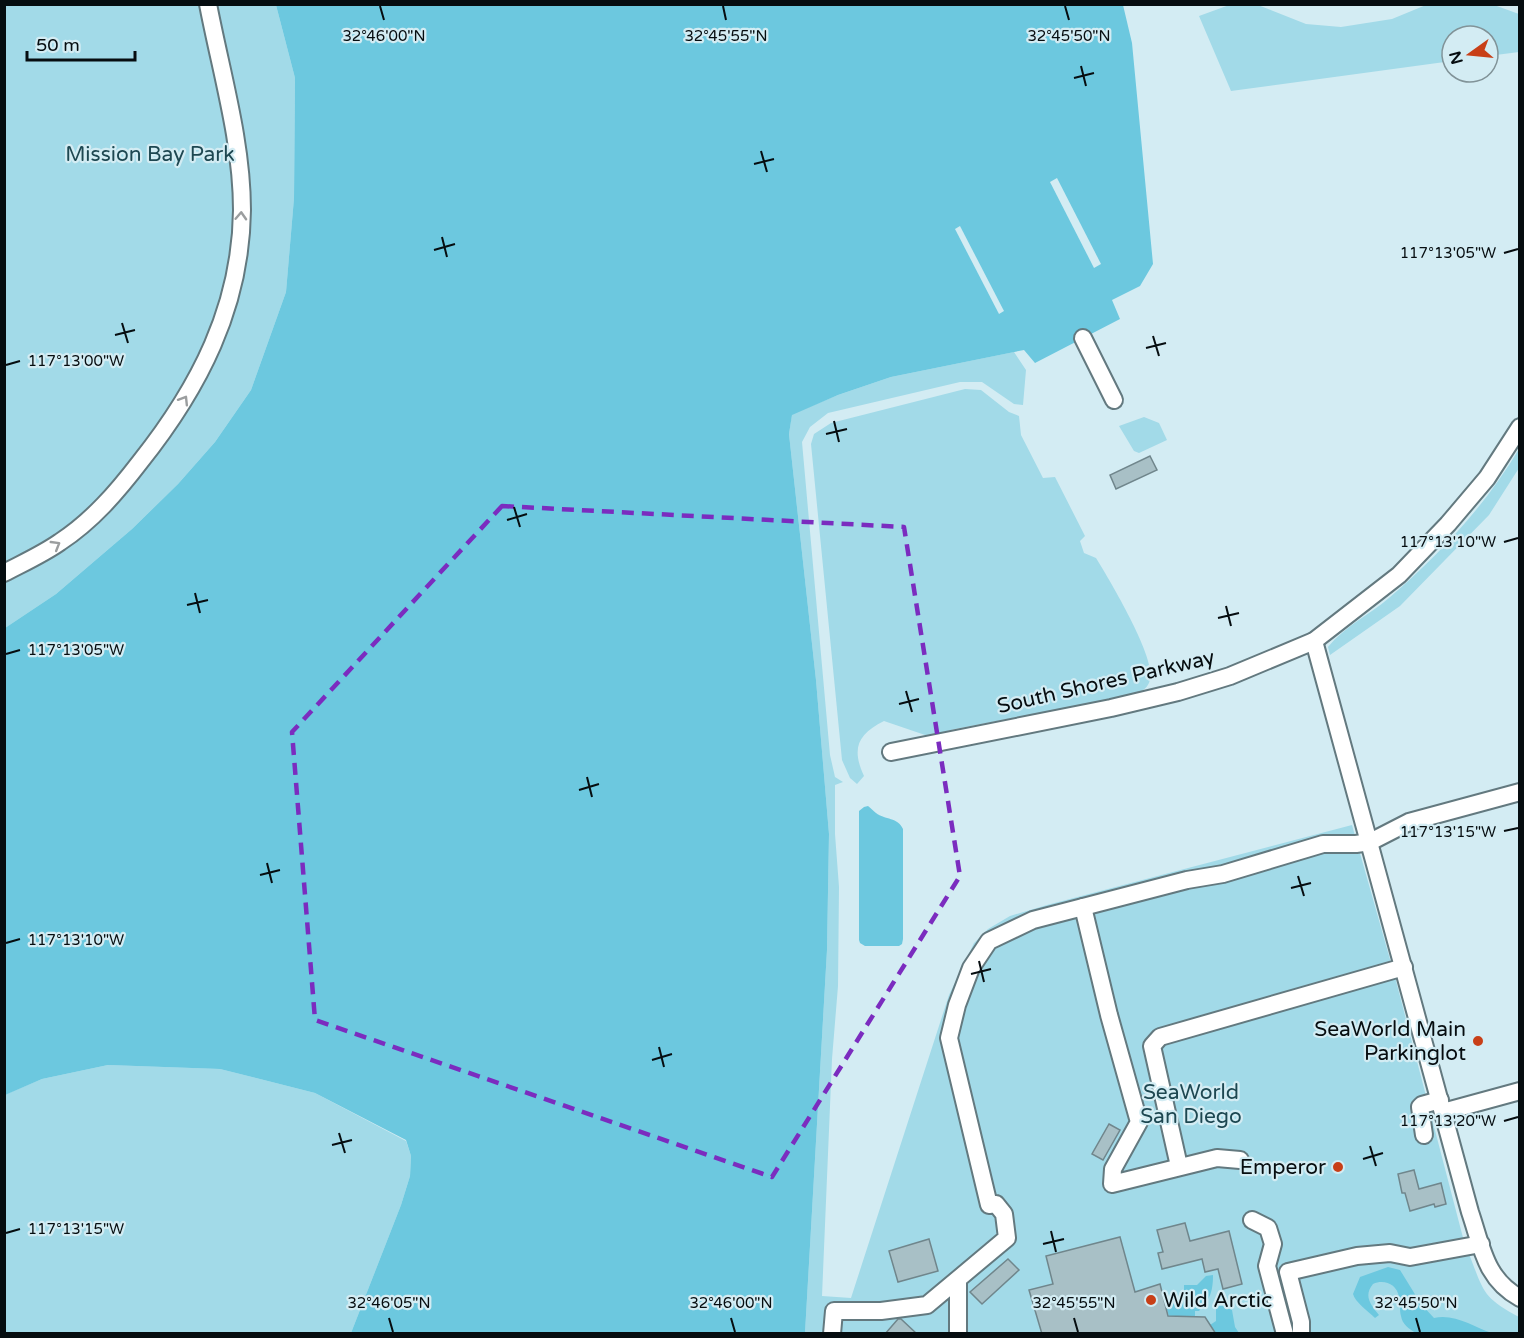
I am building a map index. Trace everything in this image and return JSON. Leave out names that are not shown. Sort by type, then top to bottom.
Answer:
[{"type":"street","points":[[4,573],[60,543],[85,524],[117,492],[166,430],[198,378],[219,333],[236,274],[242,210],[237,151],[207,4]]},
{"type":"street","points":[[1083,338],[1114,400]]},
{"type":"street","name":"South Shores Parkway","points":[[891,752],[1111,708],[1178,692],[1230,676],[1314,640],[1399,575],[1448,524],[1487,478],[1520,427]]},
{"type":"street","points":[[1314,640],[1470,1212],[1490,1272],[1506,1291],[1520,1298]]},
{"type":"street","points":[[832,1334],[834,1311],[882,1311],[927,1305],[1007,1238],[1004,1214],[996,1204],[989,1205],[949,1038],[957,1005],[970,968],[989,941],[1033,920],[1187,880],[1222,874],[1323,843],[1370,843],[1409,822],[1520,792]]},
{"type":"street","points":[[1083,907],[1109,1015],[1139,1122],[1113,1169],[1112,1184],[1217,1158],[1240,1160]]},
{"type":"street","points":[[1179,1166],[1152,1046],[1160,1037],[1404,967]]},
{"type":"street","points":[[1424,1135],[1420,1107],[1422,1105],[1442,1106],[1520,1091]]},
{"type":"street","points":[[1252,1220],[1268,1228],[1273,1244],[1267,1266],[1285,1334]]},
{"type":"street","points":[[1301,1334],[1288,1272],[1357,1256],[1390,1253],[1410,1257],[1481,1244]]},
{"type":"street","points":[[958,1280],[958,1334]]},
{"type":"highlighted area","points":[[502,506],[904,527],[960,876],[772,1177],[315,1020],[292,732]]},
{"type":"green space","points":[[1232,4],[1258,5],[1306,24],[1341,27],[1392,19],[1426,5],[1494,5],[1519,14],[1519,52],[1500,54],[1500,24],[1440,24],[1440,63],[1231,91],[1199,16]]},
{"type":"green space","name":"Mission Bay Park","points":[[4,5],[276,5],[295,78],[294,198],[286,292],[251,390],[215,442],[178,484],[132,529],[56,594],[5,628]]},
{"type":"green space","name":"SeaWorld San Diego","points":[[1014,352],[1026,370],[1023,405],[1014,404],[982,382],[960,382],[828,413],[810,427],[802,442],[830,755],[835,777],[843,782],[835,785],[835,834],[839,887],[838,986],[832,1059],[822,1296],[851,1298],[949,995],[974,943],[988,929],[1010,916],[1047,905],[1352,825],[1395,977],[1467,1253],[1486,1292],[1498,1304],[1519,1317],[1519,1333],[805,1333],[827,950],[829,834],[816,680],[789,434],[792,414],[891,377]]},
{"type":"green space","points":[[965,389],[981,390],[1009,412],[1019,416],[1021,435],[1043,478],[1055,477],[1085,536],[1080,541],[1084,553],[1096,558],[1130,619],[1146,655],[1150,670],[1149,684],[1139,693],[1129,696],[928,736],[884,721],[868,731],[859,743],[858,757],[864,776],[857,784],[850,778],[842,760],[811,444],[814,434],[831,423]]},
{"type":"green space","points":[[1144,417],[1159,423],[1167,440],[1139,453],[1134,451],[1119,426]]},
{"type":"green space","points":[[1519,449],[1519,468],[1489,515],[1400,606],[1330,655],[1328,647],[1335,640],[1389,598],[1444,547],[1492,490]]},
{"type":"green space","points":[[108,1065],[220,1069],[315,1093],[406,1141],[411,1156],[410,1176],[351,1333],[5,1333],[4,1095],[42,1079]]},
{"type":"shaded area","points":[[276,5],[1123,5],[1132,43],[1153,264],[1140,286],[1112,300],[1120,319],[1035,363],[1024,350],[891,377],[838,395],[792,415],[789,434],[816,680],[829,834],[827,950],[805,1333],[351,1333],[410,1176],[411,1156],[406,1140],[315,1093],[220,1069],[108,1065],[42,1079],[5,1095],[5,628],[56,594],[132,529],[178,484],[215,442],[251,390],[286,292],[294,198],[295,78]]},
{"type":"shaded area","points":[[868,806],[880,815],[898,822],[903,829],[903,939],[899,946],[865,946],[859,940],[859,811]]},
{"type":"shaded area","points":[[1388,1267],[1400,1270],[1421,1304],[1434,1318],[1449,1317],[1492,1333],[1416,1333],[1403,1321],[1398,1293],[1386,1282],[1373,1284],[1370,1288],[1368,1296],[1379,1315],[1375,1318],[1353,1294],[1360,1277]]},
{"type":"shaded area","points":[[1213,1275],[1210,1295],[1199,1311],[1195,1311],[1195,1317],[1169,1316],[1167,1309],[1173,1305],[1173,1295],[1178,1297],[1184,1293],[1184,1285],[1197,1285],[1206,1276]]},
{"type":"shaded area","points":[[1216,1306],[1224,1306],[1232,1310],[1235,1327],[1239,1333],[1216,1333],[1210,1325],[1216,1321]]},
{"type":"pier","points":[[1057,178],[1101,264],[1094,268],[1050,182]]},
{"type":"pier","points":[[960,226],[1004,311],[999,314],[955,229]]},
{"type":"building","points":[[1150,456],[1157,470],[1116,489],[1110,475]]},
{"type":"building","points":[[1109,1124],[1120,1130],[1103,1160],[1092,1154]]},
{"type":"building","points":[[1414,1170],[1419,1189],[1441,1183],[1446,1204],[1435,1207],[1434,1204],[1410,1211],[1405,1193],[1402,1193],[1398,1174]]},
{"type":"building","points":[[1185,1223],[1190,1241],[1229,1231],[1242,1284],[1223,1289],[1218,1269],[1205,1272],[1202,1259],[1162,1269],[1158,1253],[1163,1252],[1157,1230]]},
{"type":"building","points":[[1120,1237],[1135,1292],[1160,1284],[1168,1316],[1205,1317],[1216,1334],[1042,1334],[1029,1290],[1053,1284],[1046,1256]]},
{"type":"building","points":[[929,1239],[938,1271],[898,1282],[889,1251]]},
{"type":"building","points":[[1008,1259],[1019,1270],[982,1304],[970,1292]]},
{"type":"building","points":[[898,1319],[901,1319],[917,1334],[885,1334]]},
{"type":"place","name":"SeaWorld Main Parkinglot","points":[[1478,1041]]},
{"type":"place","name":"Emperor","points":[[1338,1167]]},
{"type":"place","name":"Wild Arctic","points":[[1151,1300]]}]
